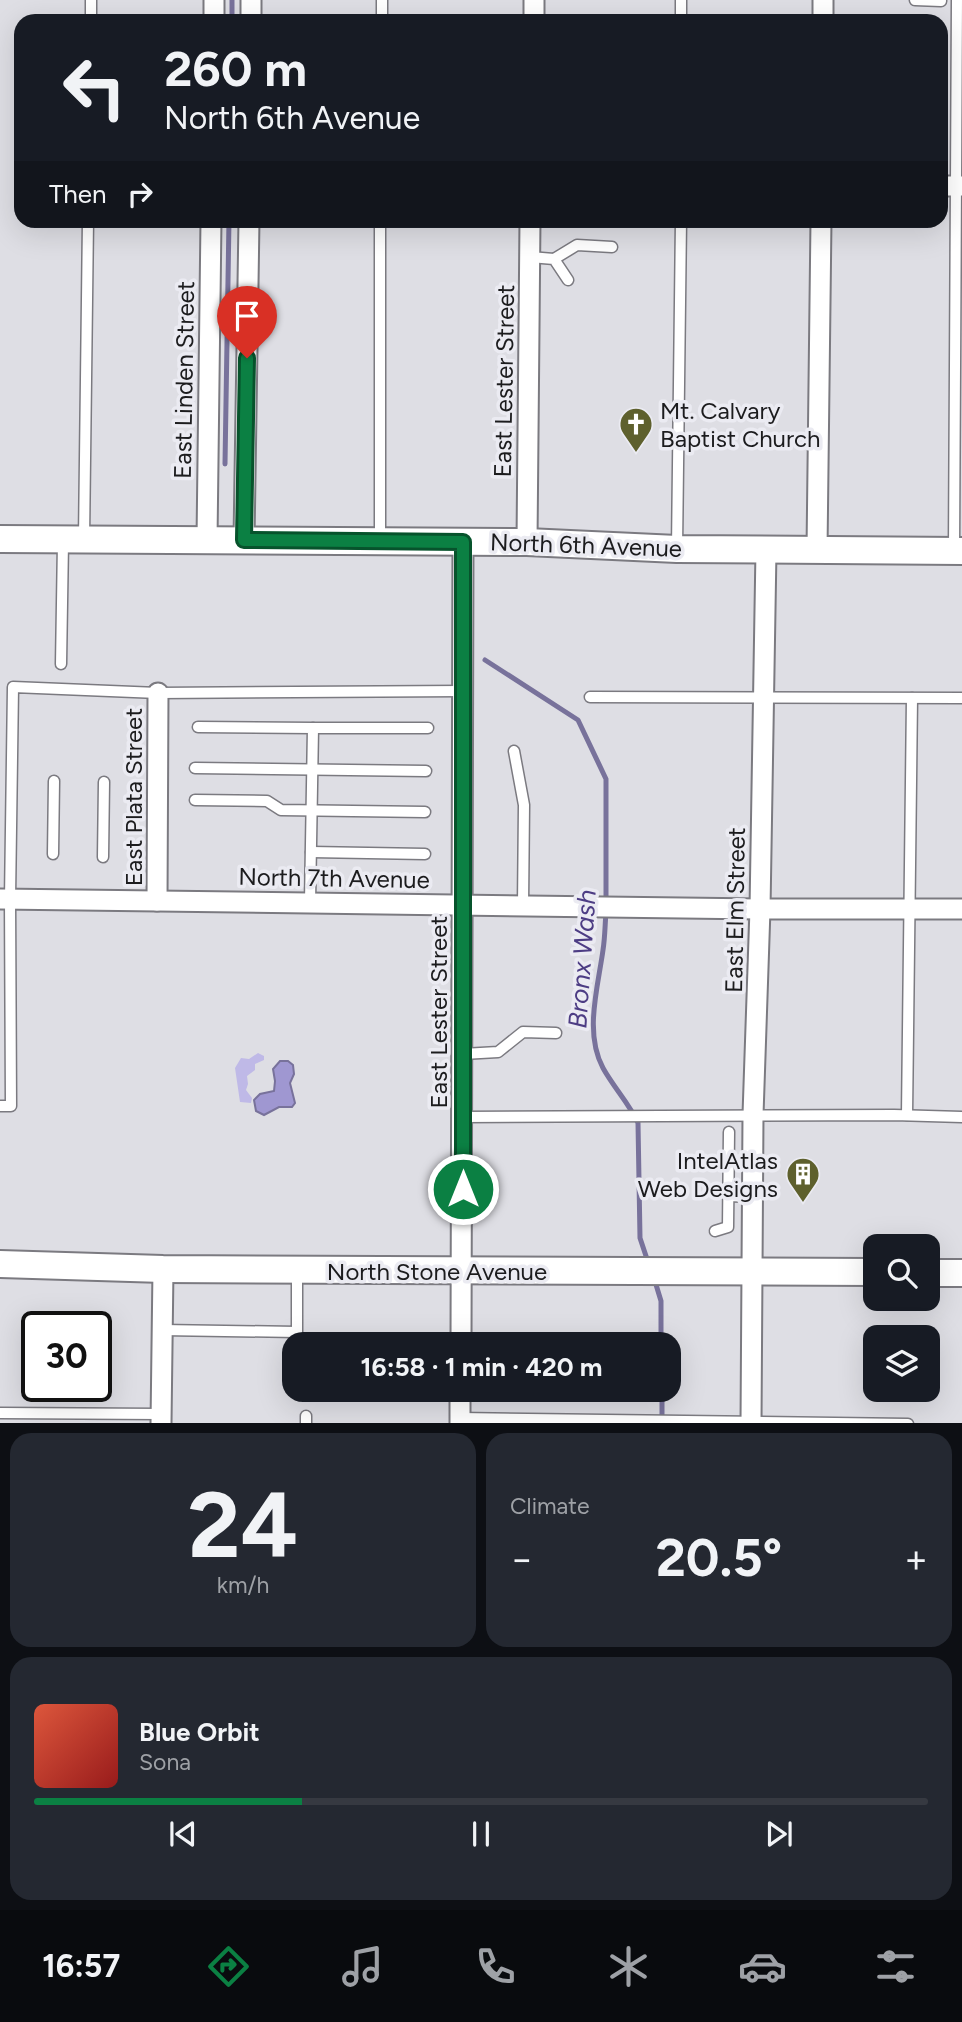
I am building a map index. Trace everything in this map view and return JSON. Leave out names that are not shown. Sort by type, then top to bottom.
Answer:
[{"type":"street","name":"East Linden Street","points":[[207,540],[211,228]]},
{"type":"street","points":[[244,540],[249,228]]},
{"type":"street","name":"East Lester Street","points":[[527,542],[530,228]]},
{"type":"street","points":[[817,550],[821,228]]},
{"type":"street","name":"North 6th Avenue","points":[[0,539],[527,542],[677,549],[958,551]]},
{"type":"street","name":"East Lester Street","points":[[461,1332],[463,542]]},
{"type":"street","name":"East Elm Street","points":[[751,1423],[753,1115],[760,909],[766,550]]},
{"type":"street","name":"East Plata Street","points":[[157,901],[158,693]]},
{"type":"street","name":"North 7th Avenue","points":[[5,899],[760,909],[962,909]]},
{"type":"street","name":"North Stone Avenue","points":[[0,1264],[163,1269],[863,1272]]},
{"type":"street","points":[[161,1419],[163,1269]]},
{"type":"street","points":[[940,1273],[962,1273]]},
{"type":"street","points":[[460,1402],[460,1421]]},
{"type":"lane","points":[[915,0],[941,1]]},
{"type":"lane","points":[[957,0],[953,186],[958,551]]},
{"type":"lane","points":[[61,664],[73,540],[88,228]]},
{"type":"lane","points":[[380,228],[380,541]]},
{"type":"lane","points":[[677,549],[681,228]]},
{"type":"lane","points":[[530,257],[554,260],[576,245],[612,247]]},
{"type":"lane","points":[[554,260],[568,280]]},
{"type":"lane","points":[[0,687],[158,693],[463,691]]},
{"type":"lane","points":[[0,1106],[11,1106],[5,899],[13,687]]},
{"type":"lane","points":[[590,697],[962,698]]},
{"type":"lane","points":[[907,1115],[912,698]]},
{"type":"lane","points":[[198,727],[428,729]]},
{"type":"lane","points":[[310,902],[313,728]]},
{"type":"lane","points":[[514,751],[524,805],[523,905]]},
{"type":"lane","points":[[195,768],[426,771]]},
{"type":"lane","points":[[53,854],[54,781]]},
{"type":"lane","points":[[103,857],[104,782]]},
{"type":"lane","points":[[195,800],[267,802],[281,810],[425,811]]},
{"type":"lane","points":[[311,852],[425,854]]},
{"type":"lane","points":[[463,1054],[498,1052],[523,1032],[556,1033]]},
{"type":"lane","points":[[463,1117],[962,1117]]},
{"type":"lane","points":[[715,1231],[728,1227],[729,1132]]},
{"type":"lane","points":[[728,1196],[753,1197]]},
{"type":"lane","points":[[162,1330],[297,1332],[297,1270]]},
{"type":"lane","points":[[6,1417],[161,1419]]},
{"type":"lane","points":[[460,1421],[908,1423]]},
{"type":"shaded area","points":[[258,1053],[264,1056],[264,1060],[255,1064],[255,1070],[247,1076],[246,1090],[252,1098],[251,1103],[240,1102],[235,1068],[241,1058],[249,1059]]},
{"type":"shaded area","points":[[280,1061],[288,1061],[293,1065],[294,1074],[290,1083],[295,1103],[292,1107],[279,1107],[264,1115],[256,1111],[254,1100],[260,1094],[274,1091],[273,1069]]},
{"type":"waterway","name":"Bronx Wash","points":[[232,0],[232,14]]},
{"type":"waterway","name":"Bronx Wash","points":[[225,464],[229,228]]},
{"type":"waterway","name":"Bronx Wash","points":[[485,660],[578,720],[606,779],[606,902]]},
{"type":"waterway","name":"Bronx Wash","points":[[606,912],[594,1010],[594,1040],[603,1068],[638,1123],[640,1238],[648,1262]]},
{"type":"waterway","name":"Bronx Wash","points":[[654,1278],[661,1301],[661,1332]]},
{"type":"waterway","name":"Bronx Wash","points":[[662,1402],[662,1421]]},
{"type":"place","name":"Mt. Calvary Baptist Church","points":[[636,454]]},
{"type":"place","name":"IntelAtlas Web Designs","points":[[803,1204]]},
{"type":"route","points":[[247,358],[244,540],[463,542],[463,1189]]}]
